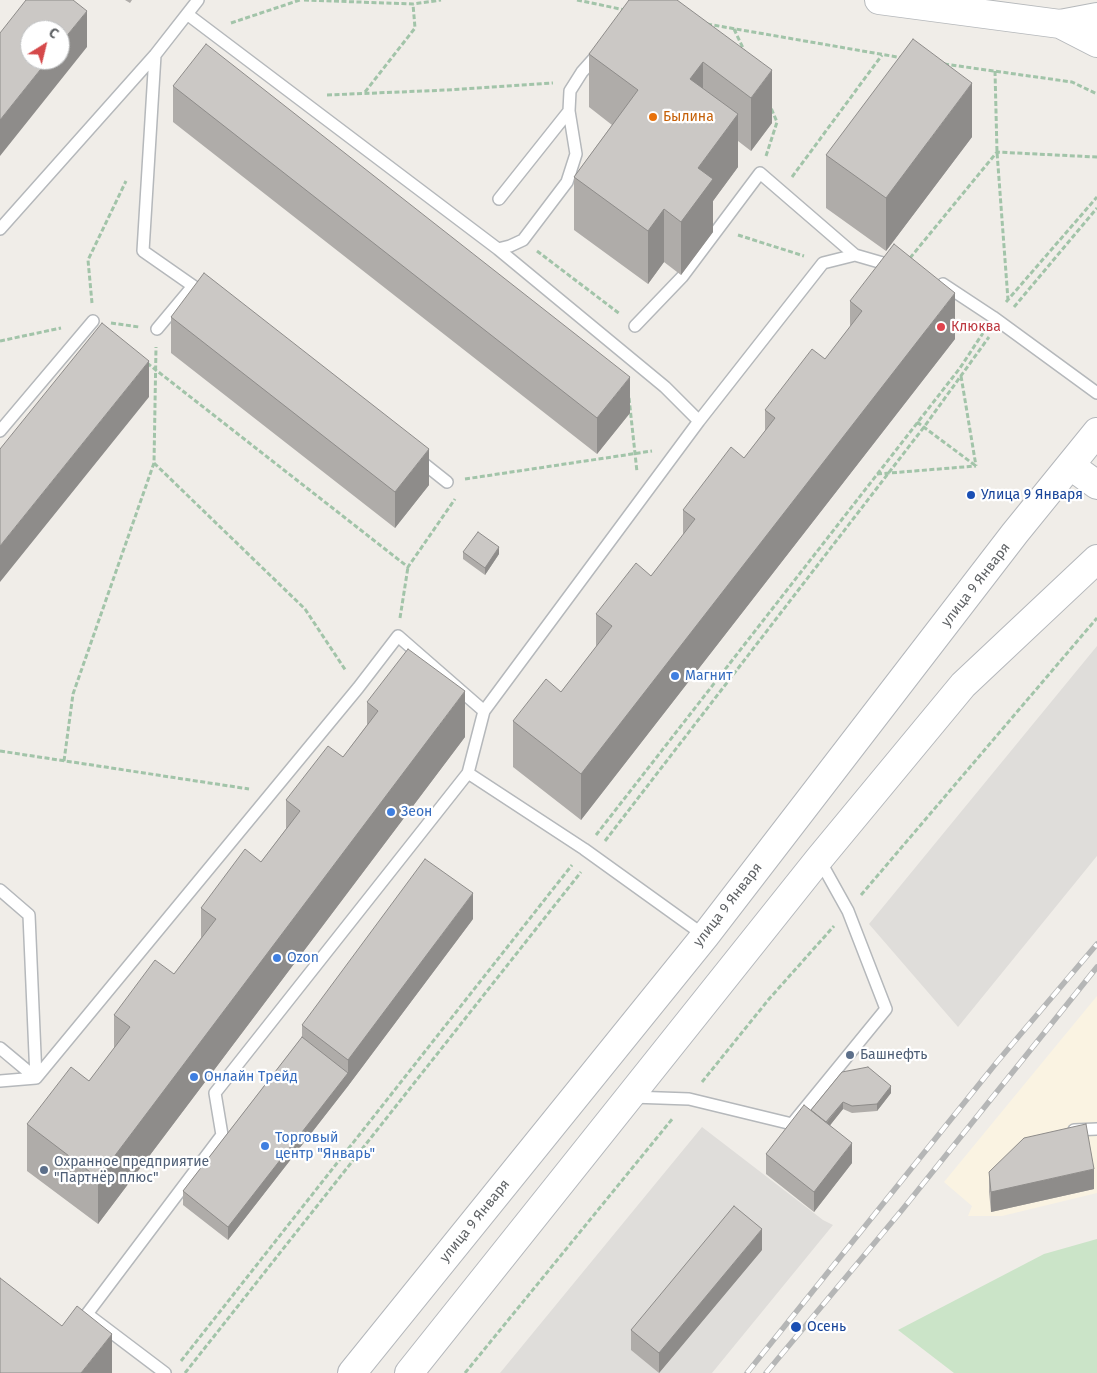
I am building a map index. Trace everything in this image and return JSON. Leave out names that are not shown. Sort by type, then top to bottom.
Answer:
[{"type":"main road","points":[[879,0],[1060,24],[1097,17]]},
{"type":"main road","points":[[1060,24],[1097,43]]},
{"type":"main road","name":"улица 9 Января","points":[[352,1373],[705,936],[1016,533],[1097,432]]},
{"type":"main road","points":[[1071,466],[1097,485]]},
{"type":"main road","points":[[409,1373],[819,860],[962,685],[1097,559]]},
{"type":"lane","points":[[0,229],[154,55],[198,0]]},
{"type":"lane","points":[[187,14],[498,249],[665,387],[699,421]]},
{"type":"lane","points":[[498,249],[523,240],[567,182],[576,154],[569,111],[570,91],[576,81],[606,46]]},
{"type":"lane","points":[[154,55],[143,251],[216,302]]},
{"type":"lane","points":[[498,198],[569,111]]},
{"type":"lane","points":[[636,326],[682,277],[760,173],[855,255],[902,268]]},
{"type":"lane","points":[[67,1327],[87,1314],[222,1135],[215,1093],[468,773],[484,711],[699,421],[823,263],[855,255]]},
{"type":"lane","points":[[931,276],[997,320],[1097,393]]},
{"type":"lane","points":[[157,329],[193,286]]},
{"type":"lane","points":[[0,431],[94,321]]},
{"type":"lane","points":[[408,452],[447,482]]},
{"type":"lane","points":[[0,1081],[36,1078],[358,688],[398,636],[484,711]]},
{"type":"lane","points":[[468,773],[594,856],[705,936]]},
{"type":"lane","points":[[630,1097],[689,1099],[792,1124],[886,1009],[848,911],[819,860]]},
{"type":"lane","points":[[0,890],[29,916],[36,1078]]},
{"type":"lane","points":[[0,1048],[36,1078]]},
{"type":"lane","points":[[1061,1131],[1097,1129]]},
{"type":"lane","points":[[87,1314],[165,1373]]},
{"type":"path","points":[[209,31],[300,0]]},
{"type":"path","points":[[304,0],[413,4],[441,0]]},
{"type":"path","points":[[577,0],[628,11]]},
{"type":"path","points":[[365,93],[415,28],[413,4]]},
{"type":"path","points":[[704,24],[911,59]]},
{"type":"path","points":[[733,28],[745,54]]},
{"type":"path","points":[[781,191],[883,55]]},
{"type":"path","points":[[939,63],[1072,82],[1097,94]]},
{"type":"path","points":[[995,71],[997,152],[1008,300]]},
{"type":"path","points":[[297,97],[447,90],[576,81]]},
{"type":"path","points":[[760,173],[777,122],[769,105]]},
{"type":"path","points":[[997,152],[1097,157]]},
{"type":"path","points":[[902,268],[997,152]]},
{"type":"path","points":[[94,321],[88,260],[127,179]]},
{"type":"path","points":[[184,1373],[594,856],[924,427],[961,376],[1008,300],[1097,196]]},
{"type":"path","points":[[997,320],[1097,208]]},
{"type":"path","points":[[719,228],[823,263]]},
{"type":"path","points":[[523,240],[636,326]]},
{"type":"path","points":[[64,761],[73,694],[154,463],[157,329]]},
{"type":"path","points":[[625,354],[640,500]]},
{"type":"path","points":[[140,358],[408,567]]},
{"type":"path","points":[[960,368],[976,466]]},
{"type":"path","points":[[917,422],[976,466]]},
{"type":"path","points":[[447,482],[634,452],[678,449]]},
{"type":"path","points":[[154,463],[305,609],[358,688]]},
{"type":"path","points":[[877,474],[976,466]]},
{"type":"path","points":[[465,486],[470,478]]},
{"type":"path","points":[[398,636],[408,567],[459,494]]},
{"type":"path","points":[[465,1373],[769,999],[848,911],[1097,618]]},
{"type":"path","points":[[0,751],[271,793]]},
{"type":"shaded area","points":[[1097,646],[1097,856],[958,1027],[869,924]]},
{"type":"shaded area","points":[[1097,996],[1097,1193],[1002,1216],[968,1216],[972,1206],[944,1182]]},
{"type":"shaded area","points":[[702,1127],[823,1220],[833,1225],[712,1373],[500,1373]]},
{"type":"green space","points":[[1097,1239],[1097,1373],[954,1373],[898,1330],[1044,1254]]},
{"type":"building","points":[[26,0],[73,0],[87,11],[70,32],[70,20],[20,20],[20,70],[40,70],[0,120],[0,33]]},
{"type":"building","points":[[629,0],[677,0],[772,70],[751,98],[703,62],[690,79],[738,114],[698,168],[713,179],[681,222],[664,209],[648,231],[574,177],[638,90],[589,54]]},
{"type":"building","points":[[913,39],[972,83],[886,198],[826,155]]},
{"type":"building","points":[[206,44],[630,377],[597,418],[173,86]]},
{"type":"building","points":[[894,244],[955,293],[581,774],[513,721],[546,679],[561,692],[612,626],[596,614],[636,563],[651,576],[695,519],[683,510],[731,447],[744,458],[775,418],[765,410],[812,349],[825,359],[862,311],[850,301]]},
{"type":"building","points":[[204,273],[429,449],[395,492],[171,317]]},
{"type":"building","points":[[102,323],[149,361],[0,546],[0,449]]},
{"type":"building","points":[[478,532],[499,547],[485,568],[463,552]]},
{"type":"building","points":[[408,649],[465,691],[98,1178],[27,1124],[71,1067],[89,1081],[130,1027],[114,1015],[155,960],[174,974],[216,919],[201,908],[245,849],[261,862],[300,811],[286,800],[328,746],[343,757],[378,711],[367,702]]},
{"type":"building","points":[[425,859],[473,893],[348,1060],[302,1025]]},
{"type":"building","name":"Торговый центр \"Январь\"","points":[[302,1037],[348,1073],[228,1227],[183,1191]]},
{"type":"building","points":[[868,1067],[891,1086],[877,1104],[852,1106],[843,1102],[826,1122],[811,1110],[842,1072]]},
{"type":"building","points":[[804,1105],[852,1143],[814,1192],[766,1154]]},
{"type":"building","points":[[1086,1124],[1094,1169],[991,1192],[989,1172],[1024,1138]]},
{"type":"building","points":[[734,1206],[762,1229],[659,1353],[631,1330]]},
{"type":"building","points":[[0,1278],[62,1326],[77,1306],[112,1334],[81,1373],[0,1373]]},
{"type":"railway","points":[[747,1373],[997,1062],[1097,944]]},
{"type":"railway","points":[[766,1373],[902,1210],[1097,967]]},
{"type":"place","name":"Былина","points":[[653,117]]},
{"type":"place","name":"Клюква","points":[[941,327]]},
{"type":"place","name":"Улица 9 Января","points":[[971,495]]},
{"type":"place","name":"Магнит","points":[[675,676]]},
{"type":"place","name":"Зеон","points":[[391,812]]},
{"type":"place","name":"Ozon","points":[[277,958]]},
{"type":"place","name":"Башнефть","points":[[850,1055]]},
{"type":"place","name":"Онлайн Трейд","points":[[194,1077]]},
{"type":"place","name":"Торговый центр \"Январь\"","points":[[265,1146]]},
{"type":"place","name":"Охранное предприятие \"Партнёр плюс\"","points":[[44,1170]]},
{"type":"place","name":"Осень","points":[[796,1327]]}]
